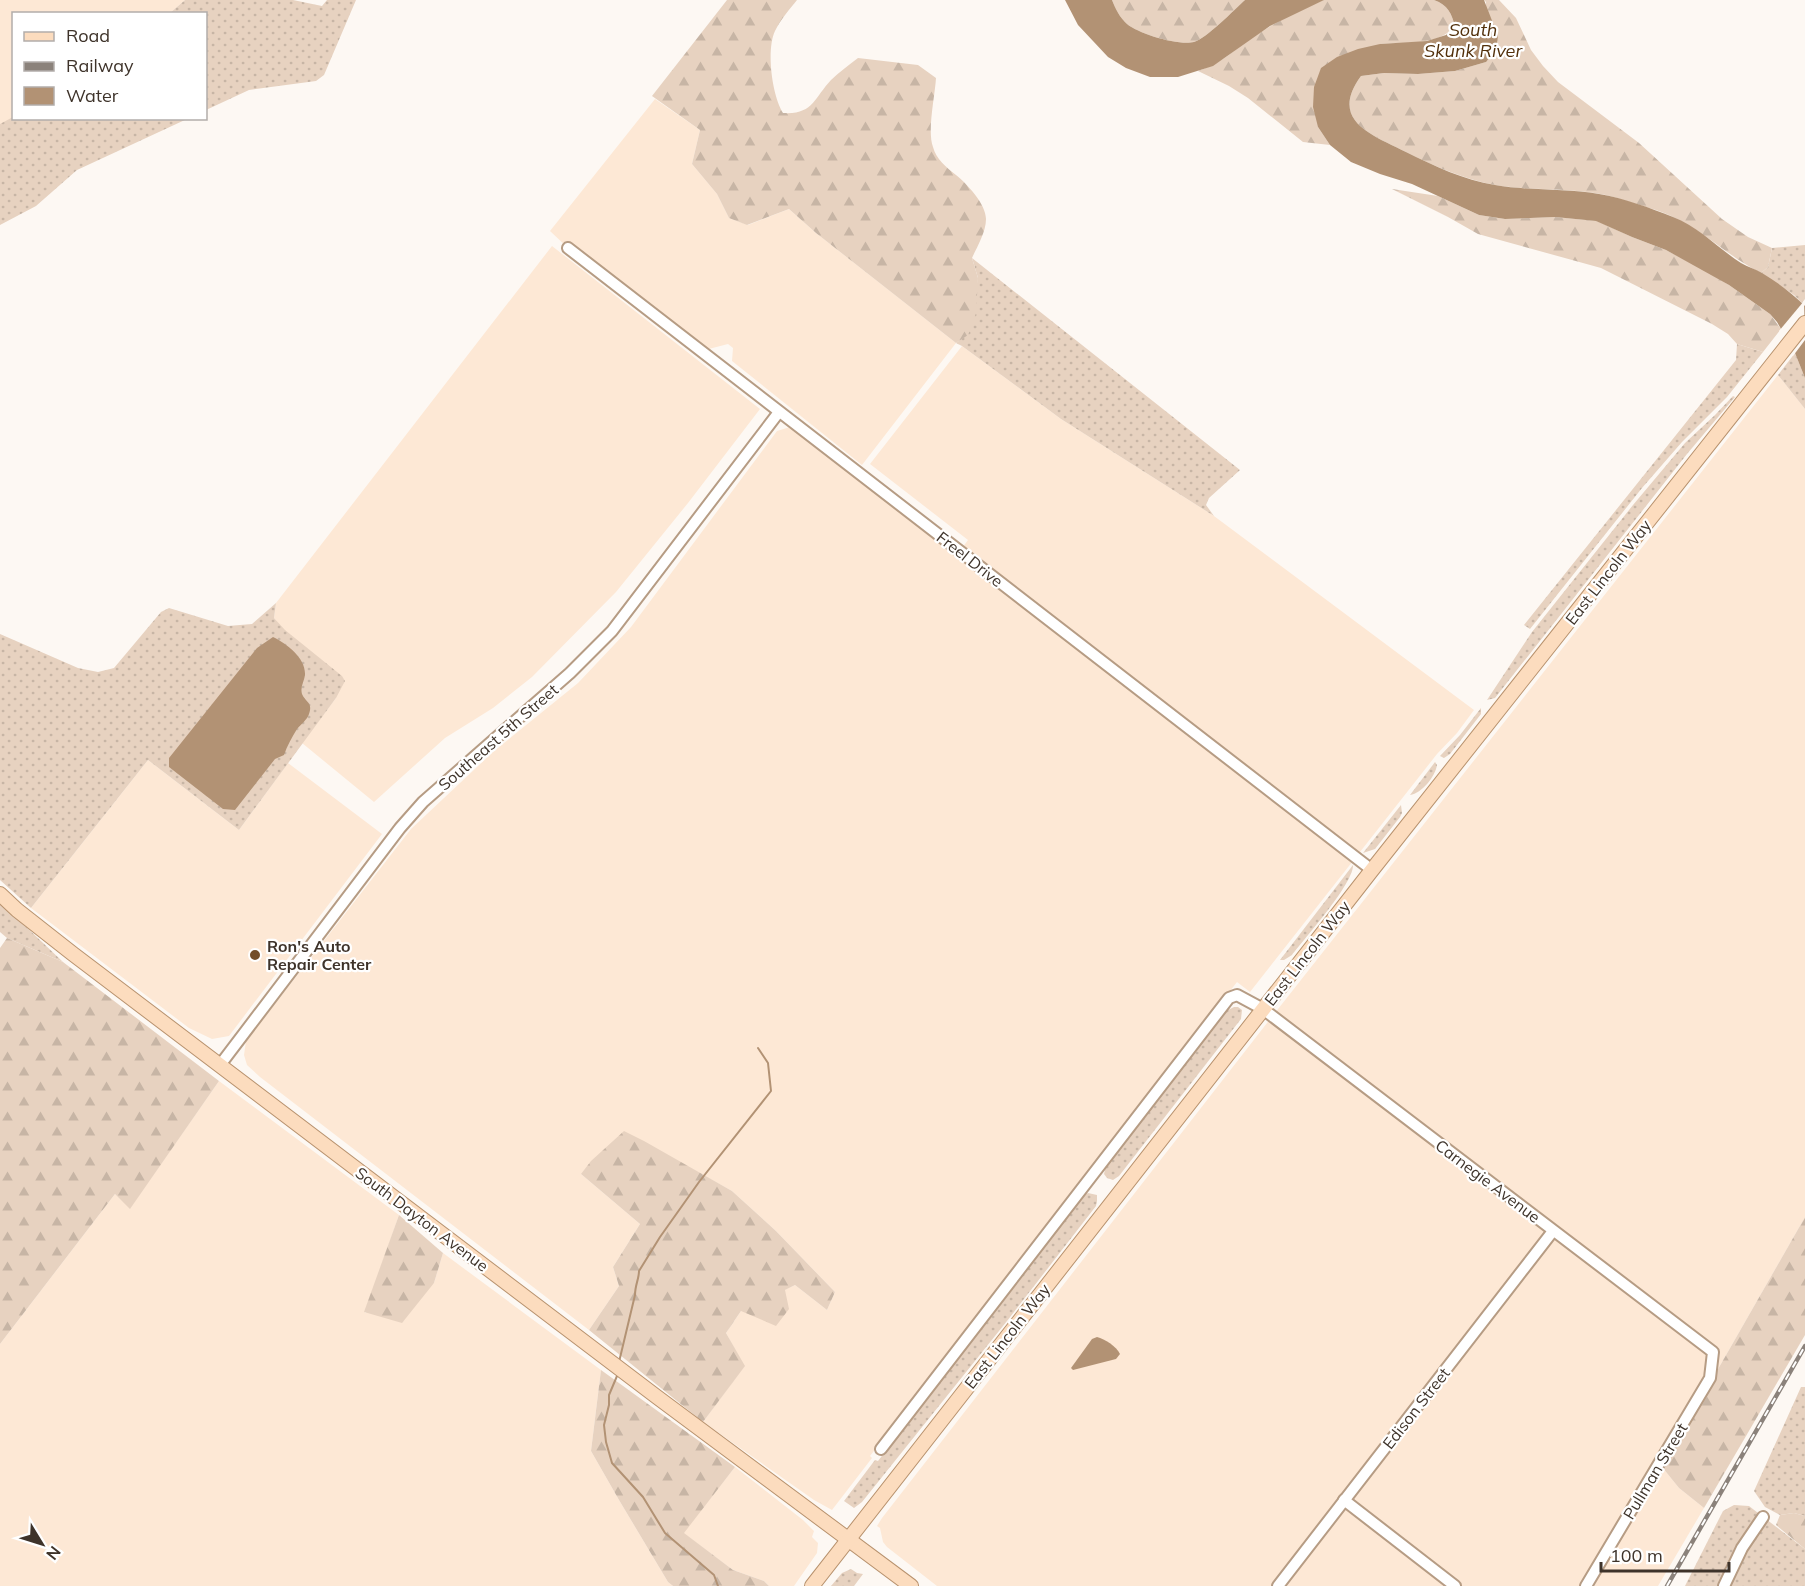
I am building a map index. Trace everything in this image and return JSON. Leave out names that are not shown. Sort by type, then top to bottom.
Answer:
[{"type":"main road","name":"East Lincoln Way","points":[[812,1586],[1372,870],[1805,323]]},
{"type":"main road","name":"South Dayton Avenue","points":[[0,894],[73,954],[911,1586]]},
{"type":"street","name":"Freel Drive","points":[[568,248],[1372,870]]},
{"type":"street","name":"Southeast 5th Street","points":[[220,1065],[400,828],[429,797],[570,673],[612,631],[779,412]]},
{"type":"street","name":"Carnegie Avenue","points":[[881,1449],[1229,998],[1237,995],[1263,1009],[1713,1352]]},
{"type":"street","name":"Edison Street","points":[[1278,1586],[1554,1231]]},
{"type":"street","name":"Pullman Street","points":[[1586,1586],[1710,1378],[1713,1352]]},
{"type":"street","points":[[1344,1500],[1455,1586]]},
{"type":"street","points":[[1724,1586],[1742,1548],[1763,1517]]},
{"type":"shaded area","points":[[0,0],[185,0],[171,12],[12,12],[12,119],[0,126]]},
{"type":"shaded area","points":[[655,99],[700,130],[692,164],[717,194],[729,218],[748,225],[789,209],[816,233],[956,343],[862,465],[732,361],[733,348],[728,344],[701,351],[568,248],[550,231]]},
{"type":"shaded area","points":[[552,246],[760,409],[616,592],[532,677],[493,708],[445,738],[374,802],[302,743],[336,698],[274,618],[276,603]]},
{"type":"shaded area","points":[[962,346],[1061,419],[1214,516],[1474,710],[1250,992],[1237,982],[870,1456],[872,1458],[832,1510],[814,1500],[703,1422],[744,1366],[726,1333],[741,1311],[795,1285],[827,1310],[835,1292],[776,1231],[732,1191],[692,1169],[581,1174],[640,1224],[613,1267],[619,1286],[589,1330],[260,1077],[247,1065],[244,1055],[246,1041],[411,829],[493,752],[578,683],[631,627],[777,431],[790,427],[957,555],[968,540],[870,464]]},
{"type":"shaded area","points":[[1778,375],[1805,409],[1805,1217],[1662,1467],[1679,1488],[1704,1508],[1658,1586],[937,1586],[887,1547],[883,1542],[880,1528],[877,1526],[882,1518],[1267,1023]]},
{"type":"shaded area","points":[[148,760],[239,830],[288,763],[382,834],[229,1036],[212,1039],[189,1028],[31,908]]},
{"type":"shaded area","points":[[219,1081],[399,1215],[365,1313],[434,1283],[443,1253],[601,1370],[591,1451],[668,1582],[673,1586],[0,1586],[0,1344],[115,1194],[130,1208]]},
{"type":"shaded area","points":[[735,1467],[814,1531],[812,1537],[818,1543],[817,1553],[794,1586],[769,1586],[764,1581],[733,1570],[683,1533]]},
{"type":"green space","points":[[185,0],[293,0],[322,6],[327,0],[356,0],[324,75],[316,81],[249,90],[207,110],[207,12],[171,12]]},
{"type":"green space","points":[[727,0],[797,0],[777,27],[772,39],[771,72],[783,113],[793,113],[807,108],[831,80],[858,58],[918,65],[936,78],[931,132],[934,151],[975,195],[983,207],[986,219],[983,234],[972,258],[978,278],[976,313],[968,335],[956,343],[816,233],[789,209],[747,225],[729,218],[717,194],[692,164],[700,130],[652,96]]},
{"type":"green space","points":[[1112,0],[1245,0],[1206,35],[1187,43],[1159,38],[1133,28],[1122,19]]},
{"type":"green space","points":[[1323,0],[1434,0],[1449,10],[1455,27],[1430,40],[1380,44],[1318,127],[1330,145],[1303,142],[1248,98],[1198,71],[1221,60],[1270,26]]},
{"type":"green space","points":[[1484,0],[1499,0],[1516,18],[1531,50],[1558,82],[1639,143],[1722,219],[1748,237],[1772,248],[1768,267],[1761,273],[1688,225],[1655,210],[1602,194],[1510,187],[1472,179],[1449,172],[1380,139],[1359,124],[1352,115],[1349,104],[1352,91],[1361,76],[1455,71],[1486,62],[1486,2]]},
{"type":"green space","points":[[12,118],[12,120],[185,120],[77,170],[36,206],[0,225],[0,124]]},
{"type":"green space","points":[[1392,189],[1438,196],[1479,215],[1505,219],[1555,217],[1597,221],[1666,250],[1706,271],[1770,314],[1781,329],[1763,352],[1737,344],[1728,334],[1712,324],[1601,268],[1478,234]]},
{"type":"green space","points":[[1805,245],[1805,299],[1802,303],[1761,273],[1768,267],[1772,248]]},
{"type":"green space","points":[[972,258],[1240,470],[1209,498],[1206,505],[1214,516],[1061,419],[956,343],[968,334],[978,278]]},
{"type":"green space","points":[[1737,344],[1763,352],[1727,397],[1682,442],[1642,488],[1530,629],[1524,625],[1736,360]]},
{"type":"green space","points":[[1795,353],[1805,378],[1805,409],[1778,375]]},
{"type":"green space","points":[[1733,396],[1735,397],[1687,454],[1495,698],[1487,700],[1532,632],[1633,505],[1685,443]]},
{"type":"green space","points":[[276,603],[274,618],[345,681],[336,698],[239,830],[148,760],[31,908],[0,880],[0,634],[78,668],[98,672],[114,668],[161,612],[169,608],[228,626],[252,624]]},
{"type":"green space","points":[[1481,708],[1481,714],[1450,754],[1444,758],[1440,756],[1460,735]]},
{"type":"green space","points":[[1435,762],[1436,770],[1431,779],[1423,788],[1410,795]]},
{"type":"green space","points":[[1401,805],[1400,817],[1375,849],[1363,853]]},
{"type":"green space","points":[[1353,865],[1346,884],[1328,910],[1292,955],[1280,960]]},
{"type":"green space","points":[[0,902],[63,962],[7,938],[0,932]]},
{"type":"green space","points":[[7,938],[63,962],[219,1081],[130,1209],[115,1194],[0,1344],[0,948]]},
{"type":"green space","points":[[1234,1007],[1242,1010],[1241,1019],[1119,1176],[1113,1180],[1107,1178],[1104,1174],[1106,1166],[1226,1011]]},
{"type":"green space","points":[[624,1131],[732,1191],[776,1231],[835,1292],[827,1310],[795,1285],[785,1290],[789,1309],[776,1326],[741,1311],[726,1333],[745,1366],[703,1422],[589,1330],[619,1286],[613,1267],[640,1224],[581,1174],[591,1161]]},
{"type":"green space","points":[[1088,1193],[1097,1195],[1096,1206],[1007,1321],[862,1502],[854,1508],[844,1501],[875,1460],[878,1461],[1084,1195]]},
{"type":"green space","points":[[399,1215],[443,1253],[434,1283],[402,1323],[364,1312]]},
{"type":"green space","points":[[1805,1217],[1805,1335],[1704,1508],[1679,1488],[1662,1467]]},
{"type":"green space","points":[[601,1370],[735,1467],[684,1533],[733,1570],[764,1581],[769,1586],[673,1586],[668,1582],[591,1451]]},
{"type":"green space","points":[[1801,1387],[1805,1387],[1805,1516],[1794,1513],[1780,1515],[1765,1507],[1754,1491]]},
{"type":"green space","points":[[1734,1505],[1749,1506],[1805,1549],[1805,1586],[1685,1586],[1723,1511]]},
{"type":"green space","points":[[1794,1513],[1805,1516],[1805,1549],[1776,1525],[1780,1515]]},
{"type":"green space","points":[[851,1569],[863,1574],[854,1586],[831,1586],[842,1573]]},
{"type":"water","points":[[1065,0],[1112,0],[1122,19],[1133,28],[1159,38],[1187,43],[1206,35],[1245,0],[1324,0],[1270,26],[1213,66],[1178,77],[1150,77],[1126,68],[1108,57],[1078,25]]},
{"type":"water","name":"South Skunk River","points":[[1434,0],[1484,0],[1498,36],[1496,49],[1486,62],[1455,71],[1361,76],[1352,91],[1349,104],[1352,115],[1359,125],[1380,139],[1449,172],[1472,180],[1508,187],[1586,192],[1608,196],[1682,221],[1741,263],[1773,280],[1805,306],[1805,378],[1795,353],[1770,314],[1729,285],[1666,250],[1596,221],[1555,217],[1505,219],[1479,215],[1412,184],[1351,162],[1330,145],[1318,127],[1313,107],[1314,87],[1321,68],[1337,57],[1358,49],[1380,44],[1427,41],[1446,35],[1455,27],[1452,18],[1446,7]]},
{"type":"water","points":[[273,637],[290,648],[302,663],[305,675],[302,694],[310,705],[309,714],[295,732],[284,755],[275,759],[235,810],[223,809],[169,767],[169,758],[257,648]]},
{"type":"water","points":[[1097,1337],[1110,1343],[1120,1354],[1116,1359],[1073,1370],[1071,1368],[1092,1339]]},
{"type":"pier","points":[[1804,301],[1805,340],[1793,356],[1779,331]]},
{"type":"waterway","points":[[619,1362],[639,1271],[699,1182],[771,1091],[768,1063],[758,1048]]},
{"type":"waterway","points":[[617,1376],[609,1395],[604,1425],[612,1463],[643,1497],[665,1533],[714,1575],[718,1586]]},
{"type":"railway","points":[[1667,1586],[1805,1346]]},
{"type":"place","name":"Ron's Auto Repair Center","points":[[255,955]]}]
